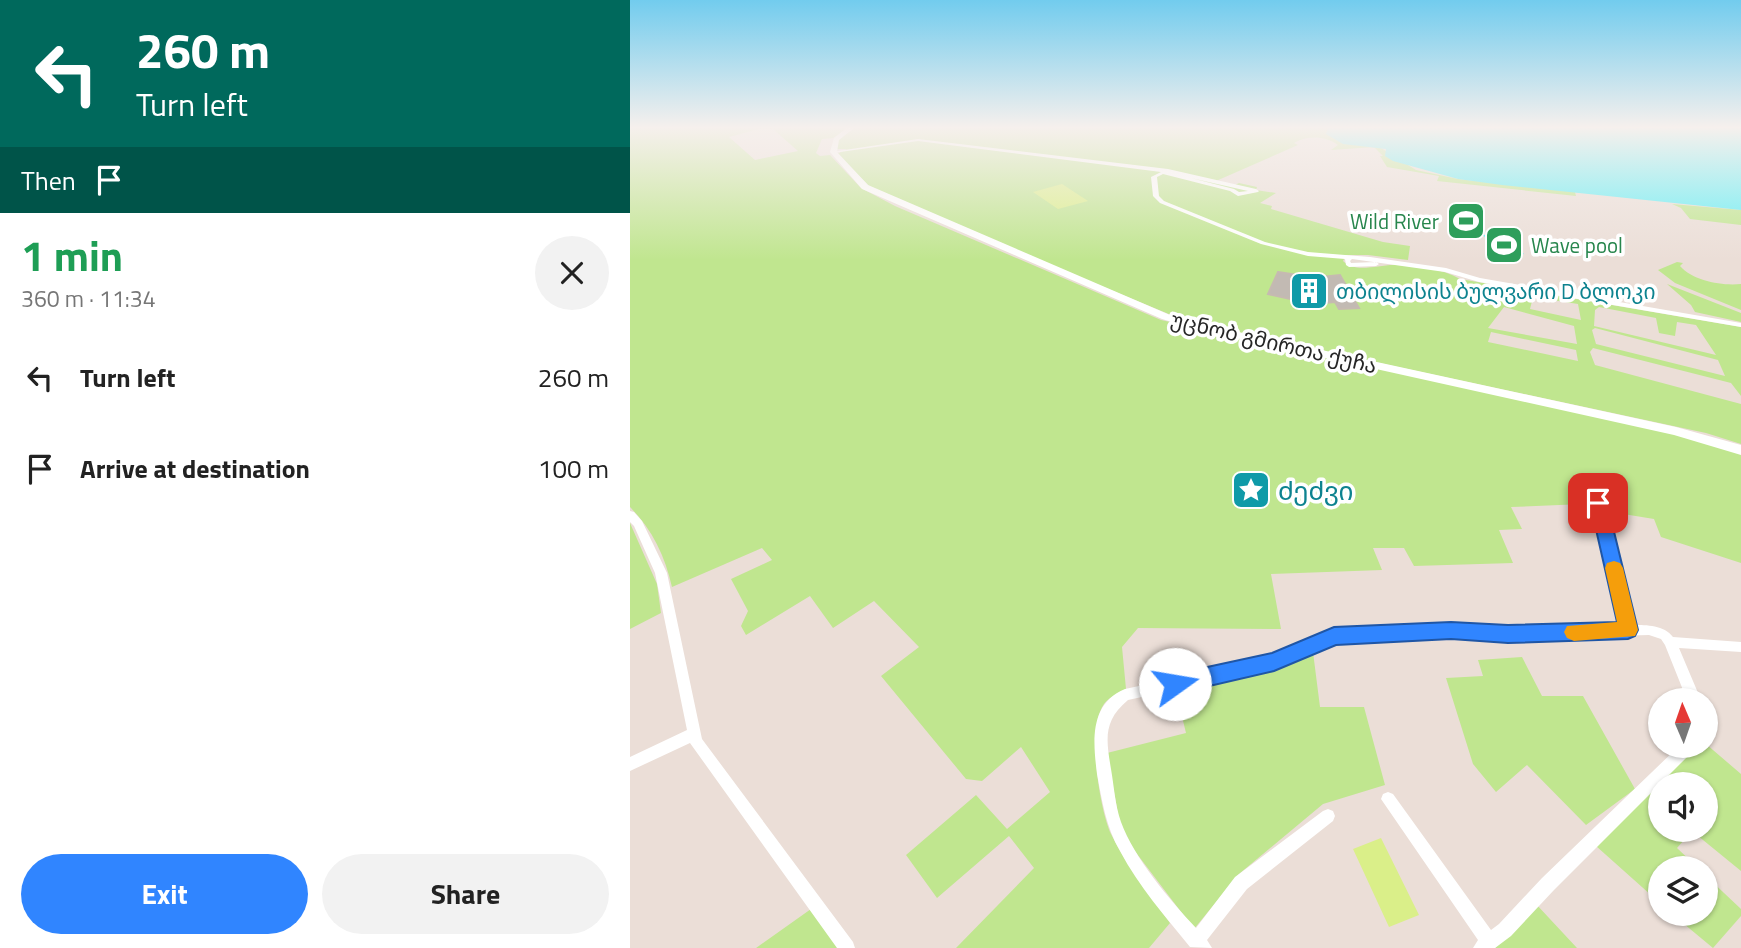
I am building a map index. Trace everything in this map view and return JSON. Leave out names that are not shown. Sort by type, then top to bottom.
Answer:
[{"type":"main road","name":"უცნობ გმირთა ქუჩა","points":[[851,171],[866,187],[884,197],[1195,327],[1676,431],[1741,450]]},
{"type":"street","points":[[1150,171],[1156,172],[1153,180],[1156,196],[1170,206],[1286,250],[1446,270],[1506,285],[1741,325]]},
{"type":"street","points":[[1167,173],[1256,191],[1238,194],[1232,190],[1167,173]]},
{"type":"street","points":[[1598,503],[1628,630]]},
{"type":"street","points":[[630,516],[639,524],[661,573],[692,735],[729,791],[787,862],[847,948]]},
{"type":"street","points":[[1328,816],[1241,883],[1200,945],[1129,854],[1115,826],[1101,754],[1100,732],[1110,706],[1125,695],[1274,662],[1334,636],[1451,631],[1508,634],[1628,630],[1658,632],[1670,642],[1689,688]]},
{"type":"street","points":[[1670,642],[1741,647]]},
{"type":"street","points":[[630,764],[692,735]]},
{"type":"street","points":[[1388,799],[1485,945],[1505,930],[1676,758]]},
{"type":"green space","points":[[630,171],[845,171],[861,188],[895,206],[1161,320],[1650,427],[1741,453],[1741,563],[1661,537],[1654,519],[1611,512],[1607,503],[1511,507],[1522,529],[1499,530],[1513,563],[1414,566],[1404,548],[1373,548],[1382,570],[1271,574],[1281,629],[1138,628],[1122,647],[1126,689],[1104,704],[1096,730],[1096,748],[1102,806],[1111,834],[1131,868],[1170,923],[1149,948],[956,948],[1034,868],[1009,836],[937,898],[906,855],[976,795],[1007,829],[1050,792],[1021,747],[982,781],[966,779],[881,676],[919,647],[874,601],[833,628],[810,596],[746,635],[741,626],[748,611],[731,579],[772,560],[762,548],[672,587],[657,544],[630,507]]},
{"type":"green space","points":[[854,171],[1238,171],[1216,181],[1235,185],[1239,183],[1257,187],[1256,190],[1276,193],[1260,203],[1272,206],[1271,209],[1383,242],[1410,246],[1408,260],[1346,255],[1343,261],[1354,267],[1421,267],[1438,270],[1460,279],[1741,327],[1741,396],[1731,383],[1593,348],[1590,352],[1595,365],[1741,404],[1741,444],[1706,433],[1188,322],[990,240],[869,186]],"holes":[[[1533,297],[1578,304],[1581,320],[1530,309]],[[1504,307],[1574,326],[1577,344],[1488,328]],[[1599,307],[1656,318],[1659,333],[1675,336],[1677,322],[1696,325],[1716,355],[1594,326],[1595,310]],[[1595,328],[1718,360],[1725,376],[1596,344],[1592,330]],[[1491,332],[1576,350],[1578,361],[1488,342]]]},
{"type":"green space","points":[[1411,171],[1575,192],[1576,196],[1437,181],[1439,176]]},
{"type":"green space","points":[[1062,184],[1088,201],[1058,209],[1033,192]]},
{"type":"green space","points":[[1672,204],[1741,210],[1741,225],[1690,219],[1681,208]]},
{"type":"green space","points":[[1677,262],[1683,263],[1680,266],[1700,279],[1741,284],[1741,310],[1675,283],[1658,270]]},
{"type":"green space","points":[[1667,284],[1741,313],[1741,322],[1695,312],[1691,305]]},
{"type":"green space","points":[[630,523],[657,584],[661,613],[630,629]]},
{"type":"green space","points":[[1313,652],[1320,707],[1364,707],[1385,785],[1323,804],[1239,874],[1194,929],[1134,850],[1120,825],[1107,753],[1186,733],[1175,688],[1270,666]]},
{"type":"green space","points":[[1522,657],[1542,696],[1583,696],[1635,789],[1586,825],[1527,765],[1496,792],[1473,764],[1446,678],[1483,676],[1478,660]]},
{"type":"green space","points":[[1718,754],[1741,774],[1741,871],[1705,842],[1718,842],[1718,772],[1668,772],[1681,758],[1718,758]]},
{"type":"green space","points":[[1648,792],[1648,842],[1682,842],[1677,848],[1685,856],[1648,856],[1648,892],[1596,846]]},
{"type":"green space","points":[[1381,838],[1419,915],[1389,927],[1353,849]]},
{"type":"green space","points":[[1718,887],[1741,909],[1741,916],[1713,948],[1686,926],[1718,926]]},
{"type":"green space","points":[[1536,904],[1577,948],[1495,948]]},
{"type":"green space","points":[[811,909],[840,948],[756,948]]},
{"type":"water","points":[[1430,171],[1741,171],[1741,210],[1502,185],[1458,179]]},
{"type":"water","name":"Wave pool","points":[[1483,235],[1500,235],[1524,254],[1492,254],[1491,244]]},
{"type":"building","name":"თბილისის ბულვარი D ბლოკი","points":[[1278,272],[1298,275],[1294,286],[1309,288],[1326,288],[1320,277],[1340,275],[1359,308],[1339,309],[1335,302],[1313,304],[1268,294]]},
{"type":"slow traffic","points":[[1574,632],[1628,630],[1614,568]]},
{"type":"place","name":"Wild River","points":[[1466,221]]},
{"type":"place","name":"Wave pool","points":[[1504,245]]},
{"type":"place","name":"თბილისის ბულვარი D ბლოკი","points":[[1309,291]]},
{"type":"place","name":"ძეძვი","points":[[1251,490]]},
{"type":"route","points":[[1175,684],[1274,662],[1334,636],[1451,631],[1508,634],[1628,630],[1598,503]]}]
